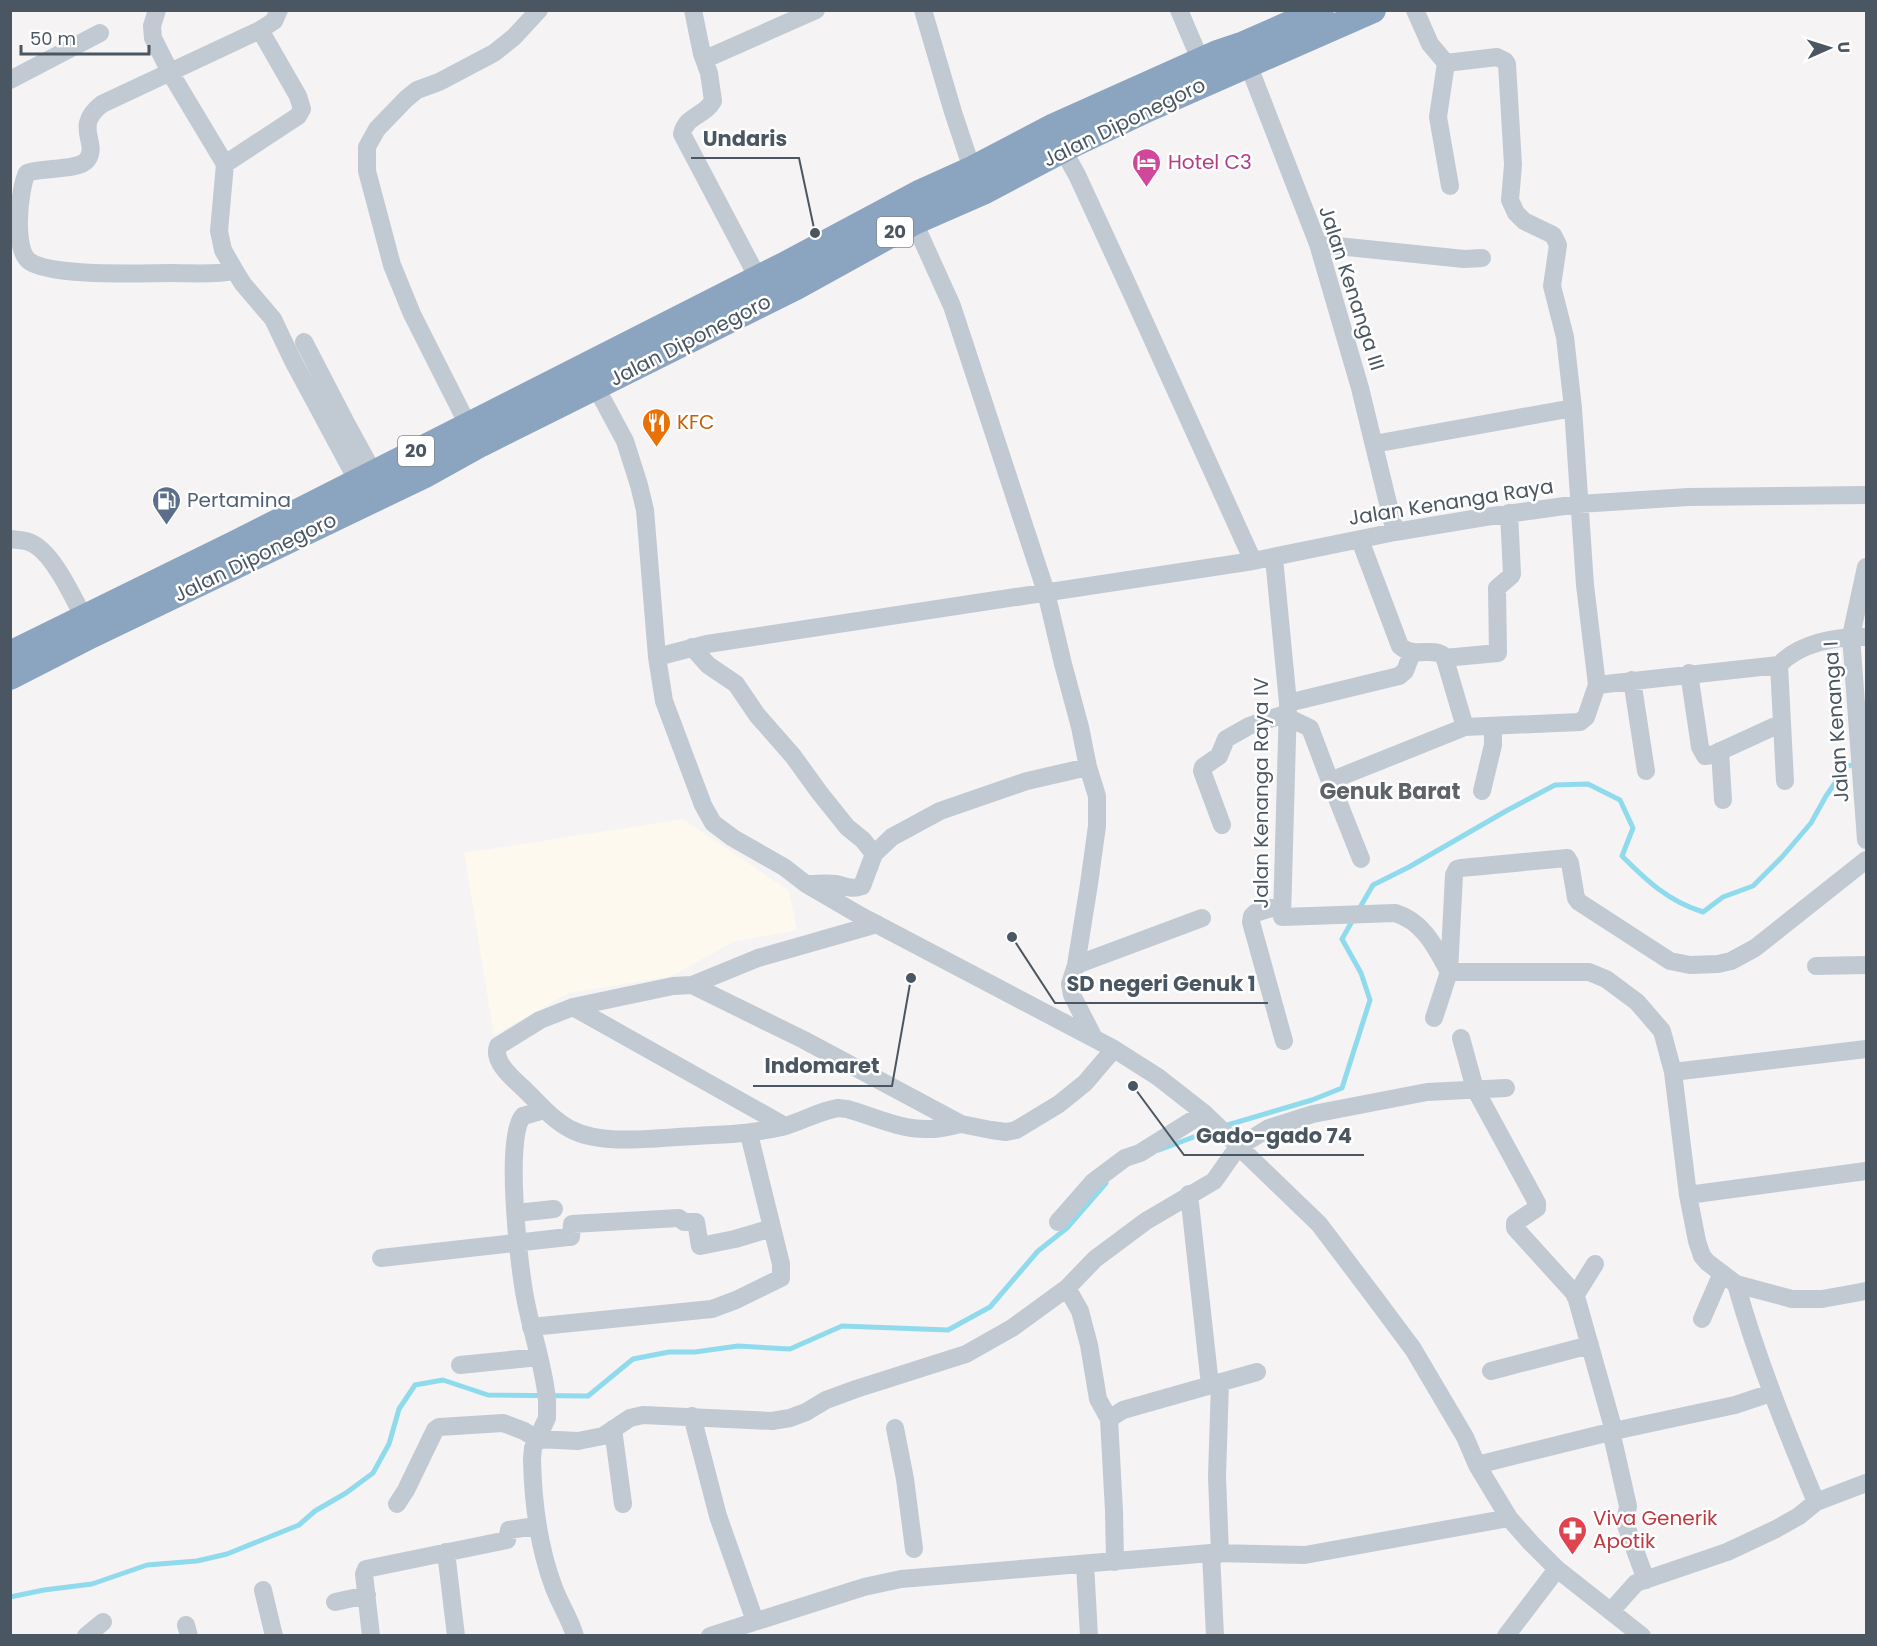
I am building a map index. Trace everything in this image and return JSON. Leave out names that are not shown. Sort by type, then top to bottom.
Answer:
[{"type":"highway","name":"Jalan Diponegoro","points":[[10,677],[88,627],[417,479],[481,444],[590,377],[790,276],[985,191],[1321,10]]},
{"type":"highway","name":"Jalan Diponegoro","points":[[790,276],[921,192],[972,169],[1054,126],[1205,71],[1248,64],[1373,10]]},
{"type":"highway","name":"20","points":[[10,654],[88,627],[365,476],[468,425],[590,377],[758,278],[790,276]]},
{"type":"street","points":[[157,10],[152,26],[153,38],[171,74],[225,165],[219,231],[223,250],[243,284],[273,319],[292,359],[365,476]]},
{"type":"street","points":[[235,271],[226,273],[94,273],[38,265],[23,255],[20,246],[21,191],[27,173],[37,169],[79,165],[86,160],[90,154],[88,118],[102,104],[171,74],[260,30],[274,21],[279,10]]},
{"type":"street","points":[[468,425],[412,314],[392,265],[367,171],[367,147],[377,129],[411,94],[494,53],[514,37],[539,10]]},
{"type":"street","points":[[693,10],[702,54],[709,73],[713,101],[708,108],[690,118],[682,134],[758,278]]},
{"type":"street","points":[[702,54],[710,57],[816,10]]},
{"type":"street","points":[[923,10],[972,169]]},
{"type":"street","points":[[1179,10],[1205,71]]},
{"type":"street","points":[[1415,10],[1430,44],[1446,63],[1438,117],[1450,186]]},
{"type":"street","points":[[225,165],[298,117],[302,109],[298,96],[260,30]]},
{"type":"street","points":[[10,80],[100,33]]},
{"type":"street","points":[[1330,781],[1465,727],[1583,721],[1597,685],[1585,585],[1573,408],[1565,337],[1552,286],[1558,245],[1553,235],[1524,221],[1516,213],[1510,200],[1513,165],[1507,64],[1497,57],[1446,63]]},
{"type":"street","name":"Jalan Kenanga III","points":[[1248,64],[1318,244],[1360,388],[1395,532]]},
{"type":"street","points":[[1062,150],[1077,175],[1253,561]]},
{"type":"street","points":[[914,222],[952,306],[1046,592],[1088,767],[1098,796],[1097,826],[1076,965],[1071,979],[1071,991],[1094,1038]]},
{"type":"street","points":[[1318,244],[1464,260],[1482,258]]},
{"type":"street","points":[[304,342],[345,421],[365,476]]},
{"type":"street","points":[[590,377],[625,441],[641,494],[649,554],[657,657],[664,701],[703,805],[713,823],[733,838],[784,867],[806,884],[869,920],[1114,1049],[1158,1077],[1206,1116],[1319,1224],[1375,1298],[1413,1349],[1509,1518],[1557,1569],[1642,1635]]},
{"type":"street","points":[[1374,444],[1573,408]]},
{"type":"street","name":"Jalan Kenanga Raya","points":[[657,657],[692,647],[1274,558],[1320,546],[1509,513],[1579,504],[1688,497],[1866,495]]},
{"type":"street","points":[[1444,658],[1498,652],[1497,588],[1512,574],[1509,513]]},
{"type":"street","points":[[10,539],[30,542],[44,552],[70,591],[88,627]]},
{"type":"street","points":[[1360,540],[1400,646],[1412,653],[1439,653],[1444,658],[1465,727]]},
{"type":"street","name":"Jalan Kenanga Raya IV","points":[[1274,558],[1288,711],[1281,916],[1395,913],[1410,919],[1431,939],[1449,972]]},
{"type":"street","name":"Jalan Kenanga I","points":[[1866,567],[1859,636],[1861,749],[1866,797],[1866,840]]},
{"type":"street","points":[[1597,685],[1689,673],[1779,665],[1803,647],[1859,636]]},
{"type":"street","points":[[692,647],[708,665],[736,684],[757,715],[793,756],[847,828],[863,840],[874,854]]},
{"type":"street","points":[[1222,825],[1202,771],[1203,767],[1219,756],[1226,739],[1249,726],[1288,711],[1399,676],[1405,671],[1412,653]]},
{"type":"street","points":[[1779,665],[1785,781]]},
{"type":"street","points":[[1689,673],[1702,754],[1708,757],[1782,723]]},
{"type":"street","points":[[1632,680],[1646,771]]},
{"type":"street","points":[[1288,711],[1310,728],[1361,859]]},
{"type":"street","points":[[1482,791],[1493,746],[1492,726]]},
{"type":"street","points":[[1720,751],[1723,800]]},
{"type":"street","points":[[806,884],[837,884],[848,889],[858,888],[862,886],[874,854],[892,837],[940,811],[1027,781],[1088,767]]},
{"type":"street","points":[[1434,1018],[1449,972],[1454,875],[1461,868],[1567,858],[1576,898],[1579,902],[1670,961],[1680,964],[1705,965],[1731,962],[1755,948],[1866,860]]},
{"type":"street","points":[[1282,904],[1253,914],[1251,922],[1284,1041]]},
{"type":"street","points":[[1076,965],[1202,918]]},
{"type":"street","points":[[869,920],[758,958],[692,985],[673,986],[573,1007],[532,1025],[498,1046],[497,1050],[505,1071],[544,1110],[570,1129],[591,1136],[616,1139],[749,1134],[785,1126],[838,1108],[916,1129],[961,1124]]},
{"type":"street","points":[[1816,966],[1866,965]]},
{"type":"street","points":[[1449,972],[1589,972],[1606,978],[1637,1002],[1662,1031],[1673,1072],[1688,1195],[1702,1256],[1729,1279],[1792,1299],[1822,1299],[1866,1291]]},
{"type":"street","points":[[692,985],[804,1040],[961,1124],[1006,1132],[1016,1130],[1073,1093],[1114,1049]]},
{"type":"street","points":[[573,1007],[785,1126]]},
{"type":"street","points":[[1461,1038],[1475,1089],[1537,1203],[1537,1208],[1515,1223],[1515,1226],[1575,1296],[1612,1431],[1628,1506],[1625,1523],[1646,1580]]},
{"type":"street","points":[[1673,1072],[1866,1049]]},
{"type":"street","points":[[397,1504],[439,1426],[503,1423],[537,1439],[578,1441],[603,1436],[630,1418],[643,1415],[772,1421],[806,1412],[826,1400],[856,1389],[966,1354],[1012,1329],[1067,1288],[1116,1241],[1189,1194],[1214,1181],[1234,1144],[1269,1128],[1312,1114],[1427,1092],[1506,1088]]},
{"type":"street","points":[[544,1110],[523,1116],[516,1125],[514,1145],[516,1213],[518,1242],[531,1327],[546,1394],[547,1418],[533,1448],[532,1459],[536,1526],[554,1590],[575,1635]]},
{"type":"street","points":[[1058,1221],[1093,1182],[1125,1158],[1140,1153],[1206,1116]]},
{"type":"street","points":[[531,1327],[722,1306],[780,1278],[781,1264],[749,1134]]},
{"type":"street","points":[[1688,1195],[1866,1171]]},
{"type":"street","points":[[1189,1194],[1215,1383],[1217,1477],[1215,1635]]},
{"type":"street","points":[[516,1213],[554,1209]]},
{"type":"street","points":[[381,1258],[571,1237],[573,1224],[679,1218],[684,1222],[696,1222],[700,1246],[772,1228]]},
{"type":"street","points":[[1575,1296],[1595,1264]]},
{"type":"street","points":[[1702,1319],[1729,1279]]},
{"type":"street","points":[[1729,1279],[1771,1393],[1816,1502]]},
{"type":"street","points":[[1067,1288],[1083,1320],[1098,1399],[1109,1419],[1115,1562]]},
{"type":"street","points":[[1491,1371],[1590,1345]]},
{"type":"street","points":[[460,1365],[539,1357]]},
{"type":"street","points":[[1109,1419],[1123,1410],[1257,1372]]},
{"type":"street","points":[[1477,1465],[1612,1431],[1735,1405],[1771,1393]]},
{"type":"street","points":[[692,1416],[718,1516],[755,1621]]},
{"type":"street","points":[[895,1428],[908,1498],[915,1563]]},
{"type":"street","points":[[613,1429],[623,1504]]},
{"type":"street","points":[[1611,1611],[1632,1586],[1727,1552],[1799,1516],[1816,1502],[1866,1483]]},
{"type":"street","points":[[710,1635],[864,1587],[915,1563],[1085,1564],[1215,1554],[1305,1555],[1509,1518]]},
{"type":"street","points":[[370,1635],[364,1574],[366,1569],[507,1540],[509,1530],[536,1526]]},
{"type":"street","points":[[446,1552],[456,1635]]},
{"type":"street","points":[[1085,1564],[1089,1635]]},
{"type":"street","points":[[1506,1635],[1557,1569]]},
{"type":"street","points":[[263,1590],[274,1635]]},
{"type":"street","points":[[335,1602],[367,1595]]},
{"type":"street","points":[[86,1635],[103,1622]]},
{"type":"shaded area","points":[[683,819],[789,891],[797,930],[733,942],[672,976],[569,993],[494,1035],[464,853]]},
{"type":"waterway","points":[[1359,909],[1373,885],[1506,811],[1555,785],[1588,784],[1620,800],[1633,828],[1622,856],[1640,874],[1669,896],[1703,912],[1723,897],[1753,886],[1811,823],[1846,767],[1857,763]]},
{"type":"waterway","points":[[1224,1126],[1312,1100],[1342,1088],[1370,1000],[1361,973],[1342,939],[1354,918]]},
{"type":"waterway","points":[[1159,1150],[1215,1129]]},
{"type":"waterway","points":[[10,1597],[92,1584],[147,1565],[197,1561],[227,1554],[299,1525],[315,1511],[346,1493],[373,1473],[389,1444],[399,1409],[415,1385],[443,1380],[488,1395],[588,1396],[633,1359],[669,1352],[695,1352],[738,1346],[790,1349],[842,1326],[948,1330],[990,1307],[1038,1251],[1067,1228],[1106,1183]]},
{"type":"place","name":"Hotel C3","points":[[1147,188]]},
{"type":"place","name":"Undaris","points":[[815,233]]},
{"type":"place","name":"KFC","points":[[656,448]]},
{"type":"place","name":"Pertamina","points":[[166,526]]},
{"type":"place","name":"SD negeri Genuk 1","points":[[1012,937]]},
{"type":"place","name":"Indomaret","points":[[911,978]]},
{"type":"place","name":"Gado-gado 74","points":[[1133,1086]]},
{"type":"place","name":"Viva Generik Apotik","points":[[1572,1556]]},
{"type":"district","name":"Genuk Barat","points":[[1390,791]]}]
